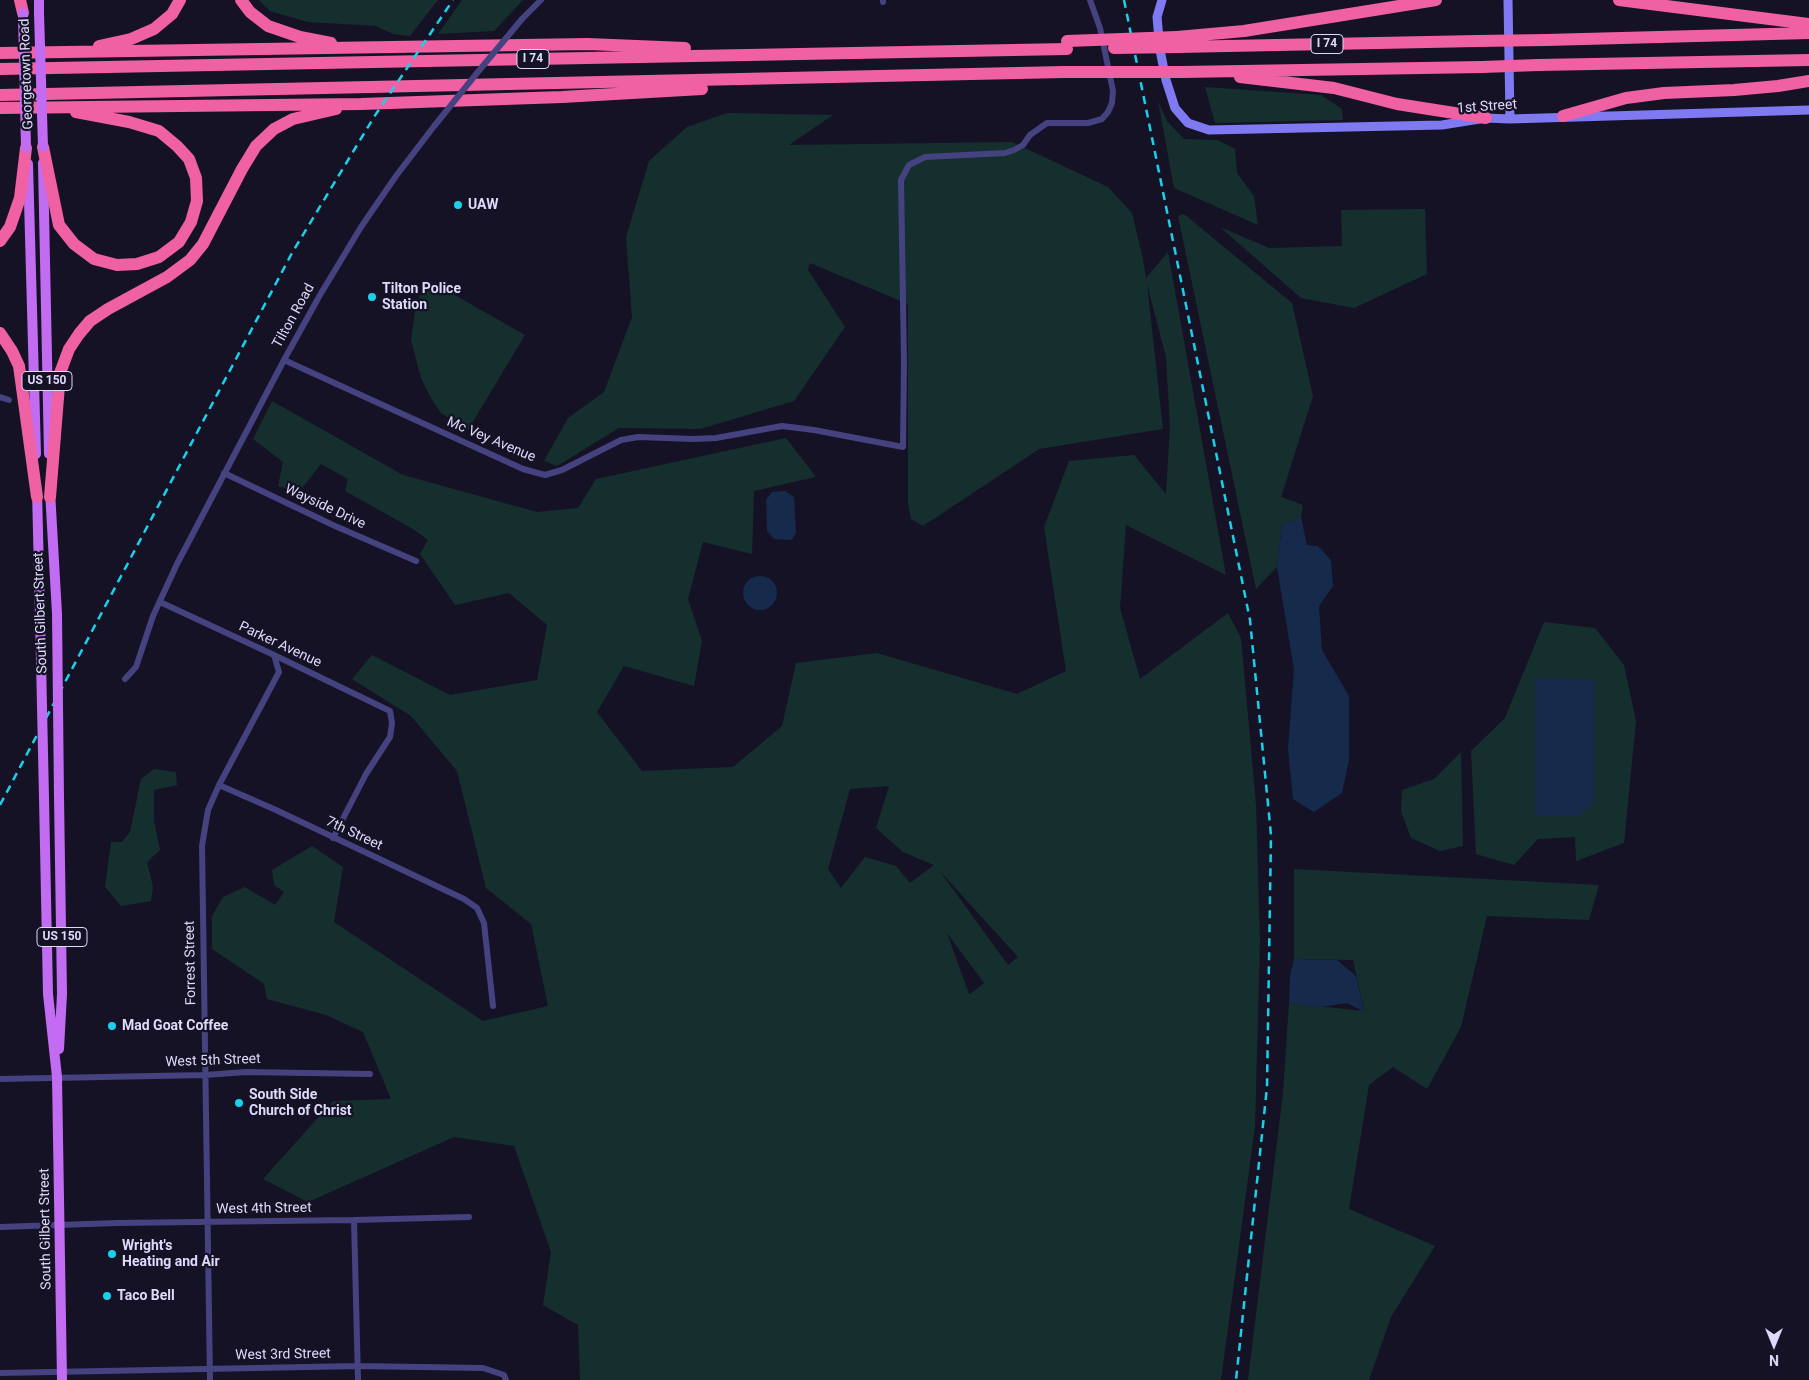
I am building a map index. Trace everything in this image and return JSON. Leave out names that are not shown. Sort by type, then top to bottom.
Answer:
[{"type":"highway","points":[[20,0],[24,6]]},
{"type":"highway","points":[[70,52],[131,39],[154,29],[172,14],[180,0]]},
{"type":"highway","points":[[241,0],[250,12],[268,26],[300,37],[376,48]]},
{"type":"highway","points":[[1177,42],[1436,0]]},
{"type":"highway","points":[[1620,0],[1809,24]]},
{"type":"highway","name":"I 74","points":[[0,69],[945,50],[1177,42],[1477,41],[1809,34]]},
{"type":"highway","points":[[1,53],[588,44],[764,54]]},
{"type":"highway","name":"I 74","points":[[0,95],[1064,72],[1200,72],[1809,60]]},
{"type":"highway","points":[[1200,72],[1334,88],[1397,104],[1486,118]]},
{"type":"highway","points":[[4,109],[361,104],[562,97],[884,77]]},
{"type":"highway","points":[[1563,116],[1626,98],[1664,93],[1778,86],[1809,81]]},
{"type":"highway","points":[[44,497],[60,373],[69,349],[79,334],[96,317],[167,277],[190,260],[203,244],[238,176],[256,146],[274,129],[293,119],[361,104]]},
{"type":"highway","points":[[43,147],[59,225],[74,244],[94,259],[117,265],[137,264],[159,256],[179,242],[192,222],[197,201],[196,178],[189,159],[159,131],[129,122],[52,107]]},
{"type":"highway","points":[[0,241],[10,227],[20,198],[26,148]]},
{"type":"highway","points":[[0,334],[12,351],[19,366],[44,497]]},
{"type":"main road","name":"Georgetown Road","points":[[39,0],[43,147]]},
{"type":"main road","name":"Georgetown Road","points":[[24,6],[26,148]]},
{"type":"main road","name":"South Gilbert Street","points":[[43,147],[44,497],[40,615],[48,994],[57,1077]]},
{"type":"main road","name":"South Gilbert Street","points":[[26,148],[30,193],[44,497],[57,614],[62,994],[57,1077],[62,1376]]},
{"type":"street","name":"Tilton Road","points":[[125,679],[136,667],[153,616],[224,472],[320,295],[361,227],[396,176],[476,73],[522,19],[541,0]]},
{"type":"street","name":"Mc Vey Avenue","points":[[284,360],[523,470],[545,474],[562,470],[621,440],[638,437],[716,438],[782,426],[814,430],[903,447],[904,361],[901,180],[909,165],[925,157],[1004,153],[1014,150],[1023,144],[1038,128],[1047,123],[1088,123],[1102,119],[1112,103],[1113,91],[1100,28],[1090,0]]},
{"type":"street","name":"1st Street","points":[[1162,0],[1157,17],[1160,50],[1166,80],[1175,108],[1188,124],[1209,130],[1442,125],[1486,118],[1510,119],[1809,110]]},
{"type":"street","points":[[1508,0],[1510,119]]},
{"type":"street","points":[[0,397],[9,400]]},
{"type":"street","name":"Wayside Drive","points":[[224,472],[335,526],[416,561]]},
{"type":"street","name":"Parker Avenue","points":[[160,602],[390,711],[392,723],[390,737],[366,774],[333,838]]},
{"type":"street","name":"Forrest Street","points":[[210,1380],[202,846],[208,810],[219,785],[279,672],[274,655]]},
{"type":"street","name":"7th Street","points":[[219,785],[464,899],[477,908],[484,923],[493,1006]]},
{"type":"street","name":"West 5th Street","points":[[0,1079],[205,1075],[246,1072],[370,1074]]},
{"type":"street","name":"West 4th Street","points":[[0,1227],[469,1217]]},
{"type":"street","points":[[354,1220],[358,1380]]},
{"type":"street","name":"West 3rd Street","points":[[0,1373],[62,1376],[210,1369],[358,1366],[484,1368],[505,1378]]},
{"type":"green space","points":[[259,0],[438,0],[410,36],[393,34],[376,26],[308,22],[270,11]]},
{"type":"green space","points":[[462,0],[523,0],[494,31],[438,34]]},
{"type":"green space","points":[[1205,87],[1321,95],[1342,109],[1343,120],[1215,123]]},
{"type":"green space","points":[[1158,101],[1167,121],[1184,139],[1218,140],[1235,149],[1237,173],[1254,196],[1258,225],[1174,188]]},
{"type":"green space","points":[[727,113],[833,115],[789,145],[1012,142],[1108,187],[1132,213],[1146,278],[1168,252],[1226,575],[1126,525],[1120,608],[1140,679],[1228,613],[1241,638],[1256,805],[1260,942],[1255,1126],[1221,1380],[580,1380],[578,1325],[543,1305],[551,1252],[514,1146],[454,1137],[308,1202],[263,1179],[333,1101],[391,1099],[363,1032],[326,1015],[267,999],[264,984],[212,949],[212,916],[223,897],[245,887],[275,905],[284,892],[274,885],[272,870],[312,846],[343,867],[334,922],[483,1021],[548,1006],[531,924],[486,888],[457,771],[411,716],[352,679],[372,655],[450,695],[537,680],[547,625],[509,593],[455,605],[420,554],[428,540],[413,529],[345,491],[348,479],[321,464],[299,492],[278,486],[283,462],[253,439],[272,401],[403,475],[537,512],[578,508],[596,479],[786,438],[816,477],[754,491],[752,554],[703,542],[688,599],[702,641],[694,686],[624,666],[597,712],[642,771],[733,767],[782,726],[796,663],[877,653],[1017,694],[1066,671],[1044,527],[1069,461],[1134,455],[1166,494],[1170,427],[1166,357],[1147,284],[1163,429],[1039,449],[923,526],[911,519],[908,505],[908,304],[810,263],[808,270],[845,327],[794,401],[700,429],[619,428],[557,466],[544,461],[568,418],[604,392],[632,317],[626,237],[649,161],[687,127]],"holes":[[[889,786],[876,828],[903,852],[934,865],[910,883],[896,866],[865,857],[841,888],[828,869],[850,789]],[[939,870],[1018,957],[1008,965]],[[947,933],[984,983],[969,994]]]},
{"type":"green space","points":[[1425,209],[1427,274],[1354,308],[1301,298],[1220,227],[1269,248],[1342,246],[1341,210]]},
{"type":"green space","points":[[1184,214],[1292,303],[1313,396],[1281,497],[1303,505],[1301,517],[1282,524],[1277,567],[1256,589],[1178,216]]},
{"type":"green space","points":[[430,281],[525,335],[468,430],[441,413],[432,400],[421,378],[411,340],[415,311],[420,295]]},
{"type":"green space","points":[[1544,622],[1595,628],[1624,665],[1636,721],[1624,843],[1576,861],[1575,837],[1538,839],[1514,865],[1476,854],[1471,751],[1505,718]]},
{"type":"green space","points":[[1461,752],[1463,846],[1440,851],[1411,838],[1401,811],[1402,790],[1434,779]]},
{"type":"green space","points":[[154,769],[176,772],[177,785],[154,790],[154,821],[160,850],[147,862],[153,887],[151,901],[121,906],[105,887],[111,842],[122,842],[130,832],[141,779]]},
{"type":"green space","points":[[1294,869],[1599,885],[1589,920],[1487,916],[1461,1027],[1427,1089],[1393,1067],[1369,1085],[1349,1209],[1435,1246],[1391,1317],[1369,1380],[1248,1380],[1283,1093],[1289,1003],[1364,1011],[1353,960],[1294,959]]},
{"type":"water","points":[[785,491],[794,497],[796,532],[792,540],[774,539],[767,531],[766,500],[772,492]]},
{"type":"water","points":[[1301,517],[1307,545],[1318,546],[1331,560],[1333,586],[1319,606],[1322,650],[1349,696],[1349,760],[1342,793],[1314,812],[1293,799],[1288,749],[1294,669],[1277,567],[1282,524]]},
{"type":"water","points":[[760,576],[772,581],[777,593],[772,605],[760,610],[748,605],[743,593],[748,581]]},
{"type":"water","points":[[1535,678],[1594,679],[1594,801],[1579,816],[1535,816]]},
{"type":"water","points":[[1294,959],[1337,960],[1356,976],[1364,1012],[1347,1003],[1321,1007],[1289,1003],[1290,976]]},
{"type":"railway","points":[[0,805],[292,253],[374,117],[453,0]]},
{"type":"railway","points":[[1124,0],[1250,620],[1271,835],[1267,1087],[1236,1380]]},
{"type":"place","name":"UAW","points":[[458,205]]},
{"type":"place","name":"Tilton Police Station","points":[[372,297]]},
{"type":"place","name":"Mad Goat Coffee","points":[[112,1026]]},
{"type":"place","name":"South Side Church of Christ","points":[[239,1103]]},
{"type":"place","name":"Wright's Heating and Air","points":[[112,1254]]},
{"type":"place","name":"Taco Bell","points":[[107,1296]]}]
